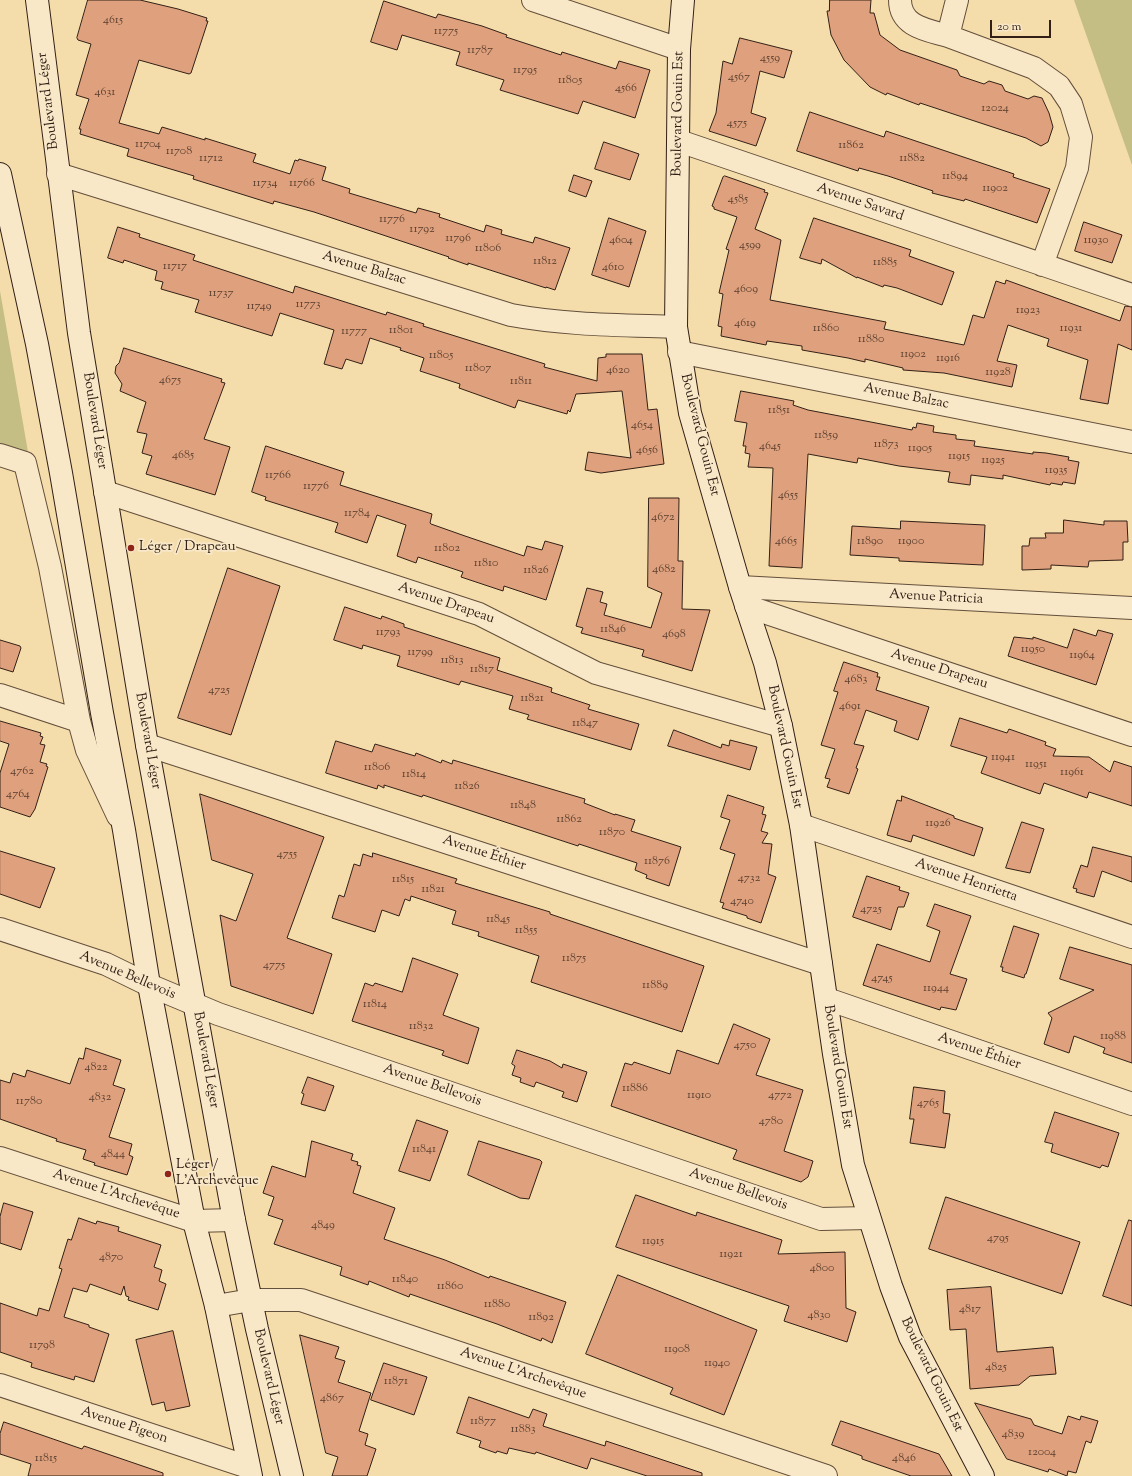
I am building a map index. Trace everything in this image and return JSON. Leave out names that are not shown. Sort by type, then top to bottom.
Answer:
[{"type":"street","name":"Boulevard Léger","points":[[37,0],[79,333],[147,745],[196,1005],[234,1220],[292,1476]]},
{"type":"street","points":[[533,0],[679,49]]},
{"type":"street","name":"Boulevard Gouin Est","points":[[683,0],[679,49],[676,327],[690,413],[743,597],[765,663],[781,726],[801,826],[853,1165],[891,1286],[910,1337],[982,1476]]},
{"type":"street","points":[[900,0],[903,14],[909,22],[917,27],[948,36],[1034,68],[1059,86],[1072,104],[1081,137],[1077,168],[1042,265]]},
{"type":"street","points":[[948,36],[957,0]]},
{"type":"street","name":"Avenue Savard","points":[[678,141],[1132,295]]},
{"type":"street","points":[[0,174],[37,344],[124,830],[148,985],[194,1221],[216,1306],[249,1471]]},
{"type":"street","name":"Avenue Balzac","points":[[58,174],[511,315],[532,319],[676,327]]},
{"type":"street","name":"Avenue Balzac","points":[[679,352],[1132,442]]},
{"type":"street","points":[[0,455],[25,463],[50,567],[78,721],[87,750],[124,830]]},
{"type":"street","name":"Avenue Drapeau","points":[[106,492],[479,614],[596,673],[781,726]]},
{"type":"street","name":"Avenue Drapeau","points":[[743,597],[1132,735]]},
{"type":"street","name":"Avenue Patricia","points":[[743,597],[1132,608]]},
{"type":"street","points":[[0,695],[78,721]]},
{"type":"street","name":"Avenue Éthier","points":[[147,745],[821,964]]},
{"type":"street","name":"Avenue Henrietta","points":[[801,826],[1132,937]]},
{"type":"street","name":"Avenue Bellevois","points":[[0,929],[106,964],[148,985],[196,1005],[821,1219],[869,1218]]},
{"type":"street","name":"Avenue Éthier","points":[[827,999],[1132,1104]]},
{"type":"street","name":"Avenue L'Archevêque","points":[[0,1158],[194,1221],[234,1220]]},
{"type":"street","name":"Avenue L'Archevêque","points":[[216,1306],[251,1300],[301,1300],[826,1476]]},
{"type":"street","name":"Avenue Pigeon","points":[[0,1385],[249,1471]]},
{"type":"shaded area","points":[[1074,0],[1132,0],[1132,165]]},
{"type":"shaded area","points":[[0,291],[28,452],[0,444]]},
{"type":"building","points":[[88,0],[140,0],[178,9],[207,18],[206,21],[208,21],[191,73],[189,74],[139,60],[119,123],[159,134],[162,127],[205,140],[205,138],[256,154],[253,162],[290,174],[295,160],[298,161],[299,159],[326,167],[322,180],[350,189],[349,193],[416,213],[418,208],[440,214],[439,217],[484,232],[486,225],[502,230],[501,234],[533,243],[535,237],[570,248],[555,290],[468,263],[468,265],[448,258],[449,257],[314,212],[274,201],[273,204],[193,179],[194,176],[127,156],[129,149],[80,134],[81,129],[79,129],[89,99],[76,95],[91,44],[78,40],[77,38]]},
{"type":"building","points":[[830,0],[871,0],[870,13],[874,13],[880,35],[900,50],[957,70],[960,76],[984,84],[989,81],[1002,85],[1005,91],[1028,99],[1034,96],[1042,98],[1049,113],[1053,127],[1048,142],[1041,146],[1026,138],[920,103],[919,105],[887,93],[886,95],[870,87],[844,60],[831,35],[827,11],[829,11]]},
{"type":"building","points":[[384,1],[436,18],[438,14],[482,26],[507,35],[506,37],[561,55],[562,52],[616,69],[619,61],[650,70],[635,118],[583,101],[578,114],[500,90],[504,80],[456,65],[460,52],[402,35],[397,50],[371,42]]},
{"type":"building","points":[[740,38],[792,51],[784,78],[760,71],[751,113],[766,118],[756,146],[709,131],[716,113],[723,61],[732,64]]},
{"type":"building","points":[[810,112],[884,137],[886,131],[1014,174],[1013,177],[1050,189],[1037,223],[965,199],[964,201],[932,193],[933,191],[888,176],[859,168],[858,171],[797,151]]},
{"type":"building","points":[[604,142],[639,154],[630,180],[595,169]]},
{"type":"building","points":[[574,175],[592,181],[586,197],[569,191]]},
{"type":"building","points":[[725,176],[765,190],[764,192],[768,193],[755,229],[781,240],[770,300],[886,322],[884,329],[964,345],[973,315],[984,318],[996,281],[1005,284],[1006,280],[1120,321],[1125,306],[1132,307],[1132,350],[1118,344],[1108,404],[1080,399],[1088,360],[1047,346],[1049,339],[1008,325],[997,361],[1017,365],[1012,387],[944,373],[903,370],[903,368],[865,359],[865,362],[802,350],[802,346],[767,341],[766,345],[721,336],[722,327],[718,326],[723,294],[719,293],[729,250],[726,249],[737,217],[714,209],[712,206],[723,177]]},
{"type":"building","points":[[609,218],[646,231],[629,287],[592,275]]},
{"type":"building","points":[[814,218],[911,250],[909,256],[954,272],[942,305],[897,288],[884,285],[883,287],[857,278],[822,259],[821,264],[800,258]]},
{"type":"building","points":[[1084,222],[1122,235],[1112,263],[1075,251]]},
{"type":"building","points":[[118,227],[140,234],[139,237],[195,255],[193,260],[293,293],[295,286],[386,315],[387,312],[424,324],[423,326],[545,364],[544,367],[597,381],[598,358],[606,357],[606,354],[642,354],[648,410],[657,409],[664,464],[601,473],[585,470],[588,452],[631,458],[622,391],[576,394],[570,412],[568,410],[567,414],[518,400],[515,408],[459,388],[460,384],[420,371],[424,358],[400,350],[401,348],[370,338],[362,364],[346,359],[342,369],[324,364],[334,330],[280,313],[272,336],[195,312],[199,300],[161,289],[163,282],[155,280],[157,271],[124,260],[123,263],[108,258]]},
{"type":"building","points":[[124,348],[222,379],[221,382],[225,383],[204,439],[230,447],[215,495],[146,474],[152,456],[142,453],[147,434],[137,432],[146,402],[120,391],[122,384],[115,373],[116,366],[119,363]]},
{"type":"building","points":[[741,391],[794,401],[793,405],[808,410],[912,430],[913,427],[916,428],[917,423],[934,426],[933,432],[956,435],[956,439],[975,441],[974,446],[1033,454],[1033,452],[1046,453],[1069,457],[1068,460],[1079,462],[1075,484],[1063,482],[1062,485],[1051,483],[1050,485],[1003,475],[1003,479],[971,475],[970,485],[948,482],[950,472],[899,466],[858,458],[857,463],[808,454],[802,568],[769,566],[773,468],[748,467],[750,454],[745,453],[746,446],[743,446],[747,423],[735,421]]},
{"type":"building","points":[[266,446],[344,472],[340,485],[432,514],[431,524],[524,556],[527,546],[542,550],[545,541],[563,546],[546,600],[504,586],[503,591],[461,577],[463,572],[418,557],[416,563],[397,556],[406,525],[377,515],[367,543],[335,532],[338,523],[265,500],[266,497],[252,492]]},
{"type":"building","points":[[649,498],[679,498],[678,561],[683,561],[682,609],[710,610],[692,671],[642,656],[644,650],[581,633],[583,628],[576,626],[587,588],[603,592],[600,602],[607,604],[604,615],[651,628],[662,593],[648,587]]},
{"type":"building","points":[[1064,520],[1104,525],[1104,521],[1127,521],[1128,542],[1123,542],[1123,560],[1089,561],[1088,567],[1051,565],[1051,569],[1022,570],[1022,546],[1029,546],[1030,538],[1046,538],[1045,533],[1063,533]]},
{"type":"building","points":[[901,521],[985,525],[983,565],[899,561],[899,558],[850,555],[852,526],[900,529]]},
{"type":"building","points":[[228,568],[280,586],[231,735],[178,718]]},
{"type":"building","points":[[345,607],[381,619],[382,616],[404,624],[404,627],[500,658],[497,670],[552,688],[551,692],[590,705],[588,709],[639,724],[631,750],[527,719],[529,715],[509,709],[513,696],[461,681],[459,685],[397,666],[400,656],[363,645],[362,649],[334,640]]},
{"type":"building","points":[[1074,629],[1096,636],[1098,630],[1113,634],[1096,685],[1008,656],[1014,637],[1033,639],[1033,637],[1067,648]]},
{"type":"building","points":[[0,640],[20,646],[21,648],[13,672],[0,668]]},
{"type":"building","points":[[844,662],[878,673],[877,677],[880,677],[876,690],[929,707],[918,740],[894,731],[897,721],[866,710],[854,744],[864,746],[849,794],[827,787],[830,779],[825,778],[835,749],[821,745],[838,692],[834,691]]},
{"type":"building","points":[[960,718],[1007,733],[1009,729],[1046,742],[1045,745],[1056,749],[1053,756],[1089,757],[1110,772],[1114,761],[1132,767],[1132,806],[1089,792],[1087,798],[1044,783],[1040,794],[981,773],[987,757],[951,746]]},
{"type":"building","points":[[0,721],[41,733],[40,736],[43,737],[40,744],[45,745],[40,762],[47,764],[46,766],[48,767],[35,809],[30,817],[0,807],[0,773],[9,744],[0,741]]},
{"type":"building","points":[[674,730],[721,748],[722,744],[729,746],[730,740],[757,747],[750,770],[668,746]]},
{"type":"building","points":[[336,741],[372,752],[375,744],[415,756],[416,753],[441,763],[442,760],[452,764],[453,760],[585,799],[584,803],[615,815],[635,820],[631,831],[681,847],[669,886],[646,878],[647,875],[635,870],[637,863],[579,844],[578,846],[423,795],[422,797],[384,785],[384,788],[378,785],[377,789],[326,773]]},
{"type":"building","points":[[200,794],[324,837],[287,938],[332,954],[313,1014],[231,986],[220,915],[236,921],[253,874],[212,860]]},
{"type":"building","points":[[728,795],[764,807],[762,814],[766,815],[761,831],[768,833],[762,843],[772,844],[768,874],[776,877],[761,923],[747,918],[747,916],[722,908],[724,903],[720,902],[735,854],[720,849],[730,820],[721,817]]},
{"type":"building","points":[[902,796],[954,816],[954,818],[983,828],[974,856],[913,835],[911,842],[887,835],[897,800],[901,801]]},
{"type":"building","points":[[1022,822],[1044,829],[1030,873],[1006,868]]},
{"type":"building","points":[[1093,847],[1132,857],[1132,882],[1102,871],[1094,897],[1076,892],[1077,889],[1073,888],[1081,865],[1087,867]]},
{"type":"building","points":[[0,851],[55,868],[40,908],[0,894]]},
{"type":"building","points":[[373,853],[457,879],[455,883],[550,912],[550,914],[704,966],[682,1032],[531,982],[539,956],[478,936],[479,932],[452,924],[456,911],[411,896],[410,901],[405,899],[399,916],[382,910],[375,932],[332,918],[339,895],[344,897],[354,864],[360,866],[363,854],[372,857]]},
{"type":"building","points":[[867,876],[900,887],[899,890],[909,893],[904,907],[898,907],[891,930],[853,917]]},
{"type":"building","points":[[935,904],[971,916],[950,974],[967,979],[956,1010],[941,1007],[940,1010],[863,985],[877,944],[930,962],[940,931],[927,926]]},
{"type":"building","points":[[1014,926],[1039,934],[1024,978],[1002,971],[1003,967],[1001,967]]},
{"type":"building","points":[[1070,947],[1132,965],[1132,1063],[1103,1053],[1105,1048],[1074,1036],[1069,1053],[1044,1044],[1052,1018],[1048,1013],[1094,990],[1060,979]]},
{"type":"building","points":[[413,958],[458,974],[443,1015],[479,1028],[468,1064],[442,1055],[444,1051],[352,1021],[365,983],[373,986],[375,983],[402,992]]},
{"type":"building","points":[[734,1024],[770,1039],[756,1075],[803,1090],[784,1151],[813,1161],[808,1177],[801,1182],[733,1159],[737,1150],[611,1106],[625,1063],[632,1065],[634,1062],[670,1074],[677,1050],[718,1064]]},
{"type":"building","points":[[86,1048],[121,1060],[113,1085],[125,1089],[109,1137],[132,1144],[129,1155],[133,1157],[127,1175],[94,1165],[95,1163],[83,1159],[86,1150],[56,1141],[57,1139],[0,1119],[0,1080],[10,1083],[13,1073],[25,1077],[27,1070],[70,1084],[79,1058],[83,1059]]},
{"type":"building","points":[[517,1050],[550,1061],[562,1068],[563,1064],[587,1072],[577,1102],[562,1097],[564,1092],[536,1082],[534,1087],[520,1082],[521,1078],[512,1075],[515,1066],[512,1064]]},
{"type":"building","points":[[308,1077],[334,1086],[325,1111],[301,1104],[304,1094],[302,1093]]},
{"type":"building","points":[[914,1087],[945,1091],[943,1113],[950,1114],[945,1148],[910,1143],[914,1119],[910,1119]]},
{"type":"building","points":[[1055,1112],[1119,1133],[1108,1167],[1102,1165],[1100,1168],[1051,1152],[1053,1144],[1045,1142]]},
{"type":"building","points":[[417,1120],[448,1131],[430,1181],[399,1171]]},
{"type":"building","points":[[312,1141],[353,1154],[351,1160],[358,1162],[357,1165],[361,1166],[353,1193],[395,1208],[384,1239],[445,1260],[489,1278],[490,1276],[566,1302],[552,1343],[542,1338],[541,1341],[410,1294],[409,1297],[369,1281],[368,1285],[340,1275],[342,1267],[274,1244],[283,1220],[268,1215],[274,1197],[263,1193],[272,1166],[305,1177]]},
{"type":"building","points":[[479,1141],[540,1160],[542,1162],[529,1199],[520,1198],[468,1175]]},
{"type":"building","points":[[636,1195],[696,1216],[697,1212],[782,1240],[778,1254],[845,1252],[846,1308],[856,1312],[847,1342],[784,1321],[789,1306],[616,1247]]},
{"type":"building","points":[[946,1197],[1080,1242],[1062,1294],[929,1249]]},
{"type":"building","points":[[4,1203],[33,1212],[21,1250],[0,1243],[0,1217]]},
{"type":"building","points":[[79,1218],[96,1224],[97,1221],[119,1227],[118,1231],[161,1245],[154,1267],[162,1270],[159,1281],[166,1284],[158,1310],[128,1300],[129,1297],[126,1296],[124,1286],[121,1295],[90,1284],[87,1292],[73,1288],[64,1317],[89,1325],[89,1327],[109,1334],[94,1382],[75,1376],[74,1380],[31,1367],[32,1363],[0,1352],[0,1303],[37,1316],[39,1308],[49,1311],[62,1269],[59,1268],[68,1239],[71,1240]]},
{"type":"building","points":[[1129,1220],[1132,1221],[1132,1306],[1103,1296]]},
{"type":"building","points":[[618,1275],[757,1330],[724,1415],[670,1394],[673,1388],[586,1354]]},
{"type":"building","points":[[991,1287],[997,1352],[1053,1347],[1056,1374],[1030,1376],[1019,1385],[970,1389],[966,1329],[950,1330],[947,1290]]},
{"type":"building","points":[[173,1331],[190,1406],[166,1411],[164,1402],[152,1405],[136,1340]]},
{"type":"building","points":[[300,1335],[339,1347],[335,1358],[345,1361],[338,1382],[371,1393],[359,1431],[368,1434],[365,1445],[376,1449],[367,1476],[332,1476],[338,1457],[326,1453]]},
{"type":"building","points":[[384,1363],[427,1377],[414,1415],[371,1400]]},
{"type":"building","points":[[469,1397],[529,1418],[533,1409],[547,1414],[543,1426],[605,1446],[606,1441],[702,1473],[702,1476],[647,1476],[591,1458],[587,1469],[536,1452],[535,1454],[509,1448],[507,1454],[497,1451],[496,1453],[479,1447],[481,1441],[457,1433]]},
{"type":"building","points":[[975,1403],[1031,1419],[1034,1425],[1062,1434],[1068,1416],[1080,1420],[1081,1416],[1098,1421],[1091,1443],[1086,1441],[1076,1473],[1068,1471],[1067,1476],[1049,1469],[1048,1472],[1007,1459]]},
{"type":"building","points":[[841,1421],[939,1454],[952,1476],[911,1476],[862,1459],[862,1456],[832,1445]]},
{"type":"building","points":[[4,1422],[82,1449],[84,1446],[163,1473],[163,1476],[28,1476],[31,1464],[0,1454],[0,1434]]},
{"type":"place","name":"Léger / Drapeau","points":[[131,548]]},
{"type":"place","name":"Léger / L'Archevêque","points":[[168,1174]]}]
